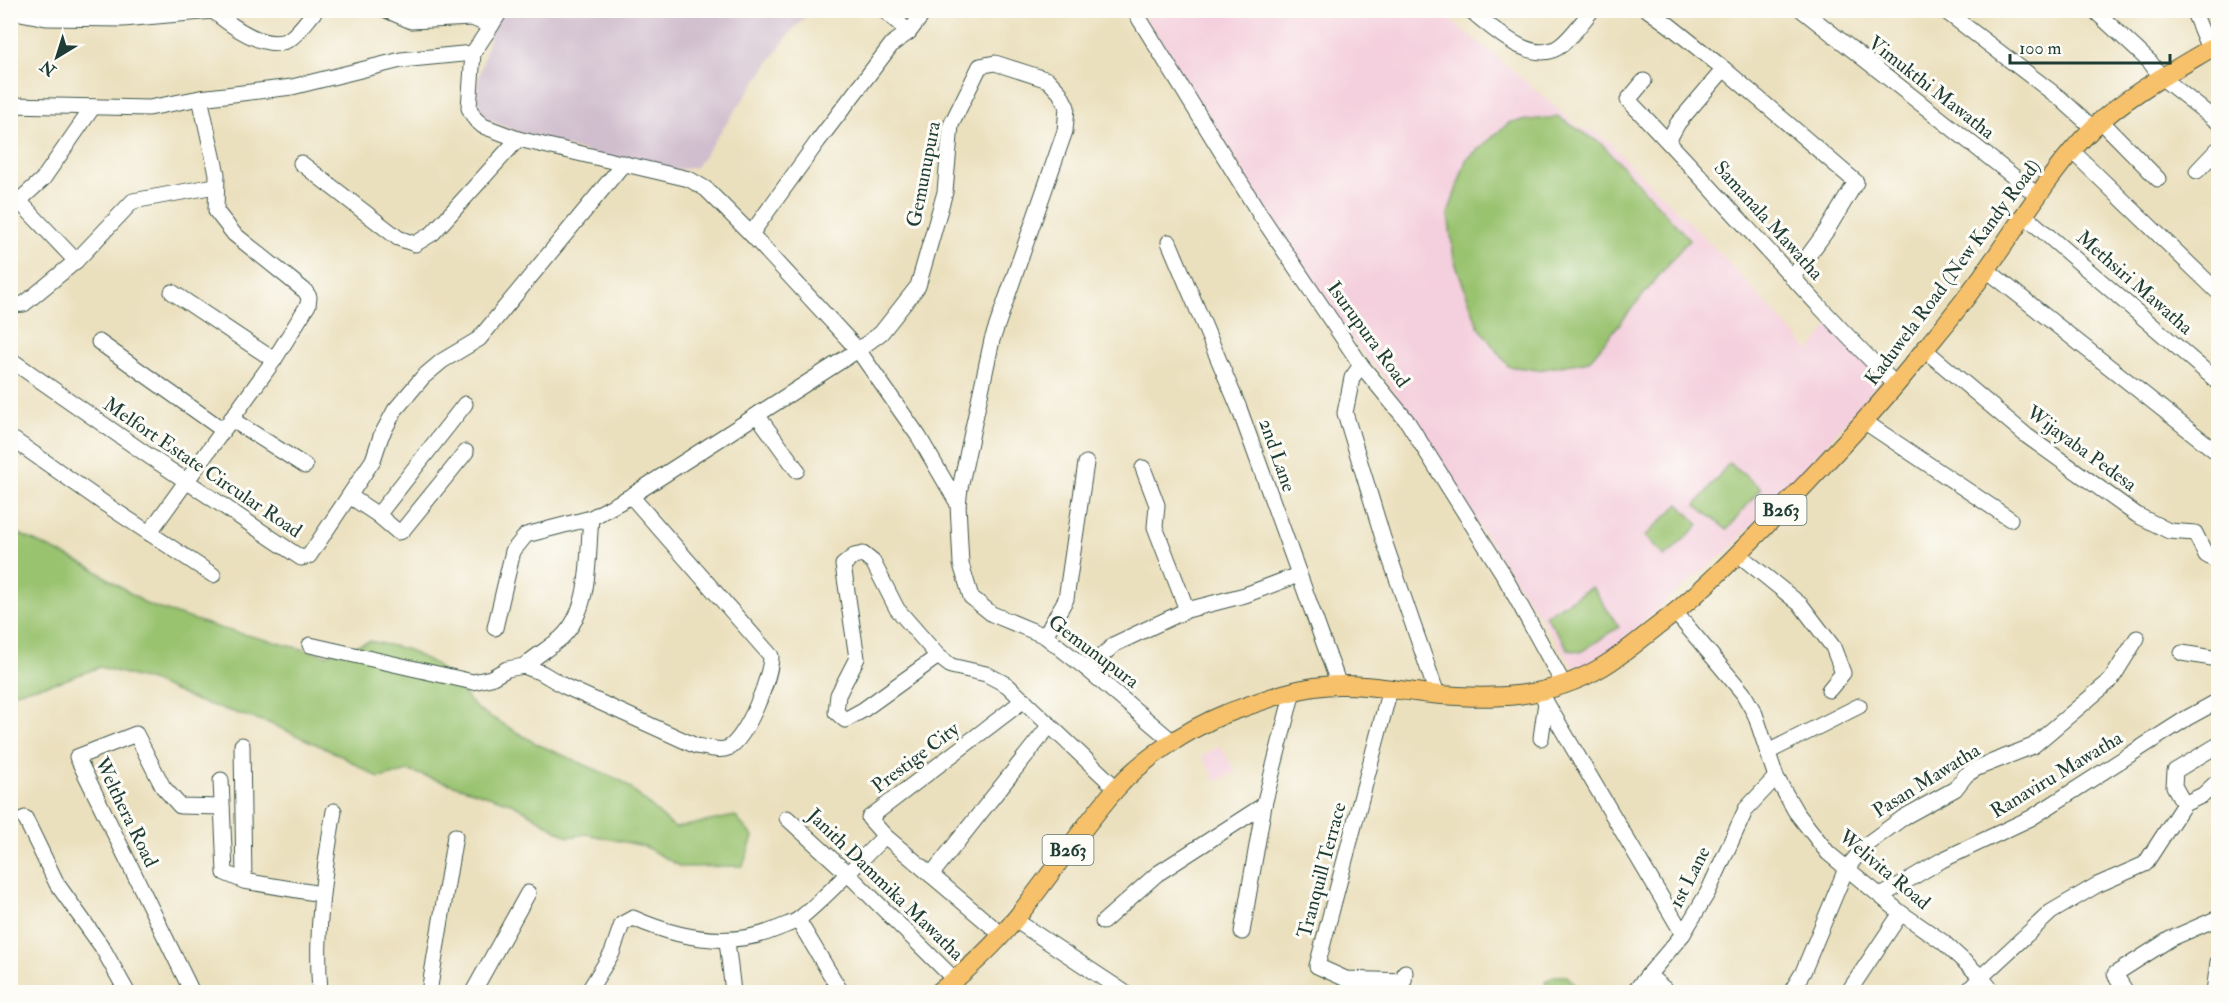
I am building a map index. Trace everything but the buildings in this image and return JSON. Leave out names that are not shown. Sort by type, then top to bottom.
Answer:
[{"type":"main road","name":"Kaduwela Road (New Kandy Road)","points":[[939,993],[1002,935],[1015,920],[1116,788],[1139,766],[1173,742],[1223,715],[1293,692],[1339,685],[1437,694],[1543,697],[1602,667],[1675,612],[1738,554],[1865,422],[1925,350],[1986,270],[2037,195],[2072,151],[2097,125],[2161,77],[2214,47]]},
{"type":"street","points":[[10,11],[46,18],[213,11],[230,25],[261,40],[277,44],[291,38],[316,10]]},
{"type":"street","points":[[386,10],[411,21],[472,18],[491,26]]},
{"type":"street","points":[[495,628],[513,551],[525,535],[591,518],[631,496],[858,350],[751,234],[706,189],[689,179],[518,139],[483,126],[475,119],[469,108],[473,53],[501,10]]},
{"type":"street","points":[[884,10],[909,32]]},
{"type":"street","points":[[751,234],[892,44],[909,32],[926,10]]},
{"type":"street","name":"Isurupura Road","points":[[1134,10],[1261,216],[1361,365],[1407,421],[1502,572],[1564,685]]},
{"type":"street","points":[[1470,10],[1517,47],[1544,53],[1560,46],[1592,10]]},
{"type":"street","points":[[1648,10],[1724,69],[1856,183],[1827,230],[1792,278]]},
{"type":"street","name":"Vimukthi Mawatha","points":[[1802,10],[1921,106],[2037,195]]},
{"type":"street","points":[[1944,10],[2097,125],[2158,179]]},
{"type":"street","points":[[2094,10],[2150,62],[2161,77],[2218,122]]},
{"type":"street","points":[[2193,10],[2214,47]]},
{"type":"street","points":[[10,105],[148,108],[200,98],[292,87],[400,60],[473,53]]},
{"type":"street","name":"Gemunupura","points":[[958,504],[919,437],[858,350],[880,333],[918,286],[945,192],[951,124],[980,66],[996,63],[1048,80],[1060,93],[1067,107],[1065,131],[992,340],[960,488],[958,504],[961,564],[972,597],[992,614],[1045,636],[1173,742]]},
{"type":"street","points":[[1668,141],[1678,123],[1724,69]]},
{"type":"street","name":"Samanala Mawatha","points":[[1644,81],[1628,100],[1792,278],[1896,385]]},
{"type":"street","points":[[149,533],[274,360],[308,305],[309,297],[305,291],[234,234],[216,211],[217,174],[200,98]]},
{"type":"street","points":[[76,261],[15,205],[43,179],[93,107]]},
{"type":"street","points":[[301,163],[398,238],[415,244],[434,232],[518,139]]},
{"type":"street","points":[[2197,171],[2218,149]]},
{"type":"street","points":[[2072,151],[2218,292]]},
{"type":"street","name":"Melfort Estate Circular Road","points":[[11,360],[305,559],[351,497],[374,460],[381,436],[395,410],[423,377],[442,361],[479,339],[624,163]]},
{"type":"street","points":[[10,305],[24,304],[76,261],[133,201],[215,186]]},
{"type":"street","name":"Methsiri Mawatha","points":[[2024,215],[2218,382]]},
{"type":"street","name":"2nd Lane","points":[[1169,242],[1239,408],[1339,685]]},
{"type":"street","points":[[1986,270],[2218,453]]},
{"type":"street","points":[[172,292],[274,360]]},
{"type":"street","points":[[99,342],[227,424],[305,466]]},
{"type":"street","name":"Wijayaba Pedesa","points":[[1925,350],[2027,436],[2137,515],[2169,531],[2195,533],[2206,555],[2218,562]]},
{"type":"street","points":[[1361,365],[1352,378],[1345,413],[1383,538],[1437,694]]},
{"type":"street","points":[[378,515],[465,404]]},
{"type":"street","points":[[760,413],[760,419],[797,470]]},
{"type":"street","points":[[1865,422],[2010,519]]},
{"type":"street","points":[[14,440],[213,575]]},
{"type":"street","points":[[351,497],[398,532],[402,531],[466,452]]},
{"type":"street","points":[[1045,636],[1066,599],[1086,463]]},
{"type":"street","points":[[1143,468],[1157,505],[1155,527],[1187,610]]},
{"type":"street","points":[[524,666],[696,746],[715,749],[728,748],[739,737],[761,698],[771,667],[771,656],[631,496]]},
{"type":"street","points":[[310,645],[473,682],[491,678],[507,669],[524,666],[561,638],[576,620],[584,600],[591,518]]},
{"type":"street","points":[[938,656],[863,710],[845,720],[836,712],[838,694],[857,658],[843,565],[854,556],[863,554],[873,562],[897,609],[938,656],[951,666],[986,674],[1008,685],[1116,788]]},
{"type":"street","points":[[1738,554],[1801,605],[1833,647],[1844,673],[1829,690]]},
{"type":"street","points":[[1087,669],[1115,644],[1187,610],[1245,595],[1298,575]]},
{"type":"street","name":"Welivita Road","points":[[1675,612],[1743,693],[1755,714],[1776,777],[1796,812],[1828,853],[1901,913],[1943,942],[1981,977],[1993,993]]},
{"type":"street","name":"Pasan Mawatha","points":[[1791,993],[1803,972],[1846,869],[1867,844],[1904,817],[1955,789],[1966,775],[1977,768],[2033,746],[2111,680],[2137,638]]},
{"type":"street","points":[[2182,653],[2218,659]]},
{"type":"street","name":"Tranquill Terrace","points":[[1390,689],[1317,966],[1346,979],[1404,981],[1405,972]]},
{"type":"street","points":[[1242,932],[1264,805],[1293,692]]},
{"type":"street","points":[[1541,738],[1543,697]]},
{"type":"street","points":[[1543,697],[1683,934]]},
{"type":"street","name":"Prestige City","points":[[1002,935],[885,836],[869,818],[1024,700]]},
{"type":"street","name":"Ranaviru Mawatha","points":[[1881,896],[1942,860],[2031,818],[2187,718],[2218,701]]},
{"type":"street","points":[[1768,752],[1859,706]]},
{"type":"street","points":[[931,874],[1050,725]]},
{"type":"street","name":"Welthera Road","points":[[192,993],[78,757],[136,734],[163,787],[180,806],[222,807]]},
{"type":"street","points":[[242,745],[244,881]]},
{"type":"street","points":[[2184,804],[2174,786],[2175,771],[2218,745]]},
{"type":"street","name":"1st Lane","points":[[1635,993],[1683,934],[1708,892],[1746,809],[1776,777]]},
{"type":"street","points":[[221,780],[225,873],[244,881],[321,894]]},
{"type":"street","points":[[1967,993],[2051,912],[2097,885],[2145,864],[2184,804],[2203,795],[2218,781]]},
{"type":"street","points":[[1103,922],[1156,874],[1264,805]]},
{"type":"street","points":[[320,993],[318,962],[321,894],[334,811]]},
{"type":"street","points":[[25,818],[57,884],[102,947],[127,993]]},
{"type":"street","name":"Janith Dammika Mawatha","points":[[787,818],[847,873],[955,980]]},
{"type":"street","points":[[429,993],[455,836]]},
{"type":"street","points":[[588,993],[612,952],[622,924],[633,918],[660,930],[694,938],[727,941],[762,935],[798,920],[885,836]]},
{"type":"street","points":[[473,993],[528,893]]},
{"type":"street","points":[[1851,988],[1901,913]]},
{"type":"street","points":[[2126,993],[2115,974],[2170,939],[2218,918]]},
{"type":"street","points":[[798,920],[841,993]]},
{"type":"street","points":[[1015,920],[1124,993]]},
{"type":"street","points":[[727,941],[733,993]]},
{"type":"street","points":[[2214,993],[2218,962]]},
{"type":"street","points":[[1648,975],[1668,993]]},
{"type":"shaded area","points":[[468,11],[811,11],[789,34],[696,167],[658,173],[519,133],[478,115],[477,85],[493,23]]},
{"type":"shaded area","points":[[1141,11],[1439,11],[1580,128],[1596,132],[1610,143],[1720,253],[1810,352],[1831,322],[1875,372],[1880,381],[1811,462],[1732,547],[1617,646],[1585,665],[1573,667],[1468,510],[1385,378],[1356,345],[1290,252],[1239,165]]},
{"type":"shaded area","points":[[1220,746],[1236,772],[1216,781],[1202,756]]},
{"type":"green space","points":[[1558,117],[1602,144],[1689,239],[1589,361],[1538,370],[1508,366],[1478,326],[1454,259],[1448,214],[1466,160],[1510,122]]},
{"type":"green space","points":[[1729,463],[1761,488],[1727,530],[1696,505]]},
{"type":"green space","points":[[1679,504],[1699,525],[1665,557],[1645,536]]},
{"type":"green space","points":[[11,530],[92,568],[148,605],[223,629],[326,655],[370,641],[406,649],[437,665],[477,709],[537,744],[622,781],[675,828],[735,816],[753,837],[743,866],[681,867],[644,846],[586,834],[568,837],[514,804],[409,771],[379,778],[338,754],[269,723],[197,701],[151,681],[100,667],[62,681],[15,692],[11,700]]},
{"type":"green space","points":[[1592,587],[1619,627],[1581,652],[1569,650],[1545,615]]},
{"type":"green space","points":[[1554,976],[1567,976],[1582,992],[1550,992],[1545,982]]}]
